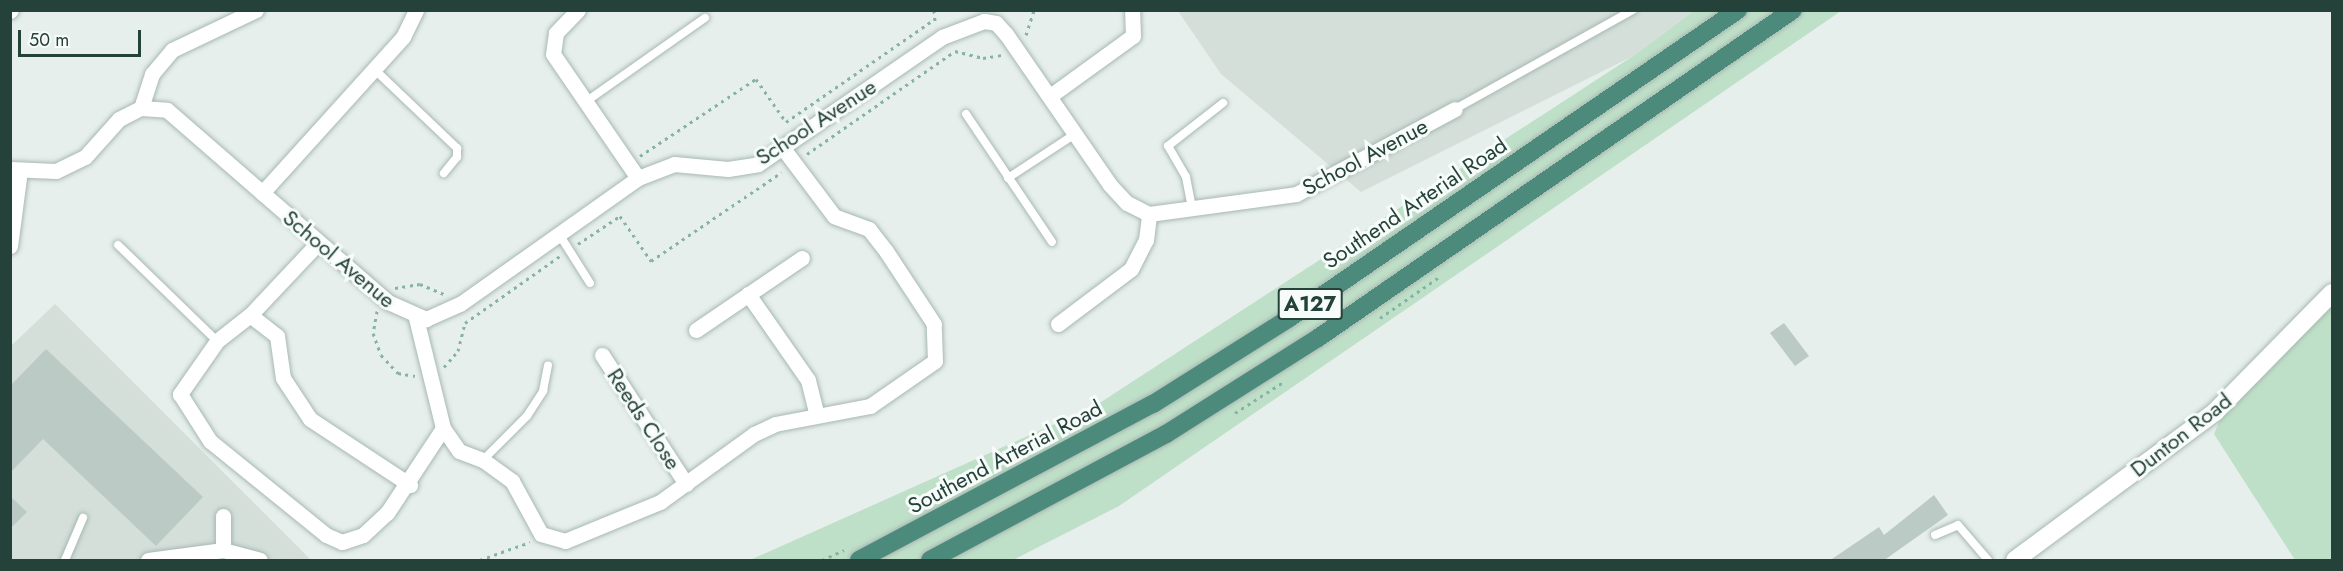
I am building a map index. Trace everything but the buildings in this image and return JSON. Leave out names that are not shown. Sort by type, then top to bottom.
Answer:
[{"type":"highway","name":"Southend Arterial Road","points":[[856,553],[1163,398],[1738,10]]},
{"type":"highway","name":"A127","points":[[930,561],[1166,434],[1318,338],[1793,10]]},
{"type":"street","points":[[10,246],[15,170],[56,171],[85,157],[118,120],[141,108],[152,74],[172,50],[256,10]]},
{"type":"street","points":[[262,193],[404,37],[416,10]]},
{"type":"street","points":[[578,10],[556,33],[553,54],[584,103],[638,178]]},
{"type":"street","points":[[1050,96],[1133,36],[1132,10]]},
{"type":"street","name":"School Avenue","points":[[141,108],[167,110],[317,244],[383,298],[416,318],[437,316],[455,307],[638,178],[674,164],[728,169],[758,164],[942,37],[985,16],[996,23],[1016,48],[1110,185],[1126,203],[1149,214],[1296,194],[1455,110]]},
{"type":"street","points":[[416,318],[443,428],[459,451],[483,460],[512,482],[541,534],[557,540],[577,536],[660,502],[753,434],[817,415],[870,406],[935,361],[939,342],[934,324],[869,229],[834,216],[782,147]]},
{"type":"street","points":[[1058,324],[1131,269],[1146,240],[1149,214]]},
{"type":"street","points":[[317,244],[250,315],[217,341],[180,394],[189,412],[210,441],[326,535],[342,542],[363,535],[410,485],[443,428]]},
{"type":"street","points":[[696,330],[802,258]]},
{"type":"street","name":"Dunton Road","points":[[2015,561],[2215,412],[2332,293]]},
{"type":"street","points":[[748,294],[808,380],[817,415]]},
{"type":"street","points":[[250,315],[277,336],[283,378],[310,419],[410,485]]},
{"type":"street","name":"Reeds Close","points":[[602,355],[686,484]]},
{"type":"street","points":[[223,516],[223,550]]},
{"type":"street","points":[[148,561],[223,550],[260,561]]},
{"type":"lane","points":[[1455,110],[1633,10]]},
{"type":"lane","points":[[584,103],[705,18]]},
{"type":"lane","points":[[374,69],[457,148],[457,157],[444,173]]},
{"type":"lane","points":[[1192,208],[1186,177],[1168,146],[1223,103]]},
{"type":"lane","points":[[966,114],[1052,242]]},
{"type":"lane","points":[[1008,177],[1076,133]]},
{"type":"lane","points":[[559,234],[590,283]]},
{"type":"lane","points":[[118,245],[217,341]]},
{"type":"lane","points":[[483,460],[527,416],[543,391],[548,365]]},
{"type":"lane","points":[[65,561],[84,518]]},
{"type":"lane","points":[[1935,535],[1958,525],[1988,561]]},
{"type":"path","points":[[455,307],[443,293],[420,284],[395,288],[383,298],[373,333],[381,355],[398,373],[428,374],[450,364],[465,323],[620,216],[651,261],[955,51],[997,59],[1016,48],[1034,10]]},
{"type":"path","points":[[628,164],[756,79],[786,122],[935,19]]},
{"type":"path","points":[[480,561],[541,534]]},
{"type":"path","points":[[822,561],[856,553]]},
{"type":"shaded area","points":[[1178,11],[1694,11],[1633,56],[1361,192],[1221,74]]},
{"type":"shaded area","points":[[55,304],[311,560],[11,560],[11,346]]},
{"type":"green space","points":[[1694,11],[1841,11],[1119,506],[1013,560],[750,560],[1095,406],[1633,56]]},
{"type":"green space","points":[[2332,305],[2332,560],[2295,560],[2214,434],[2220,420]]}]
